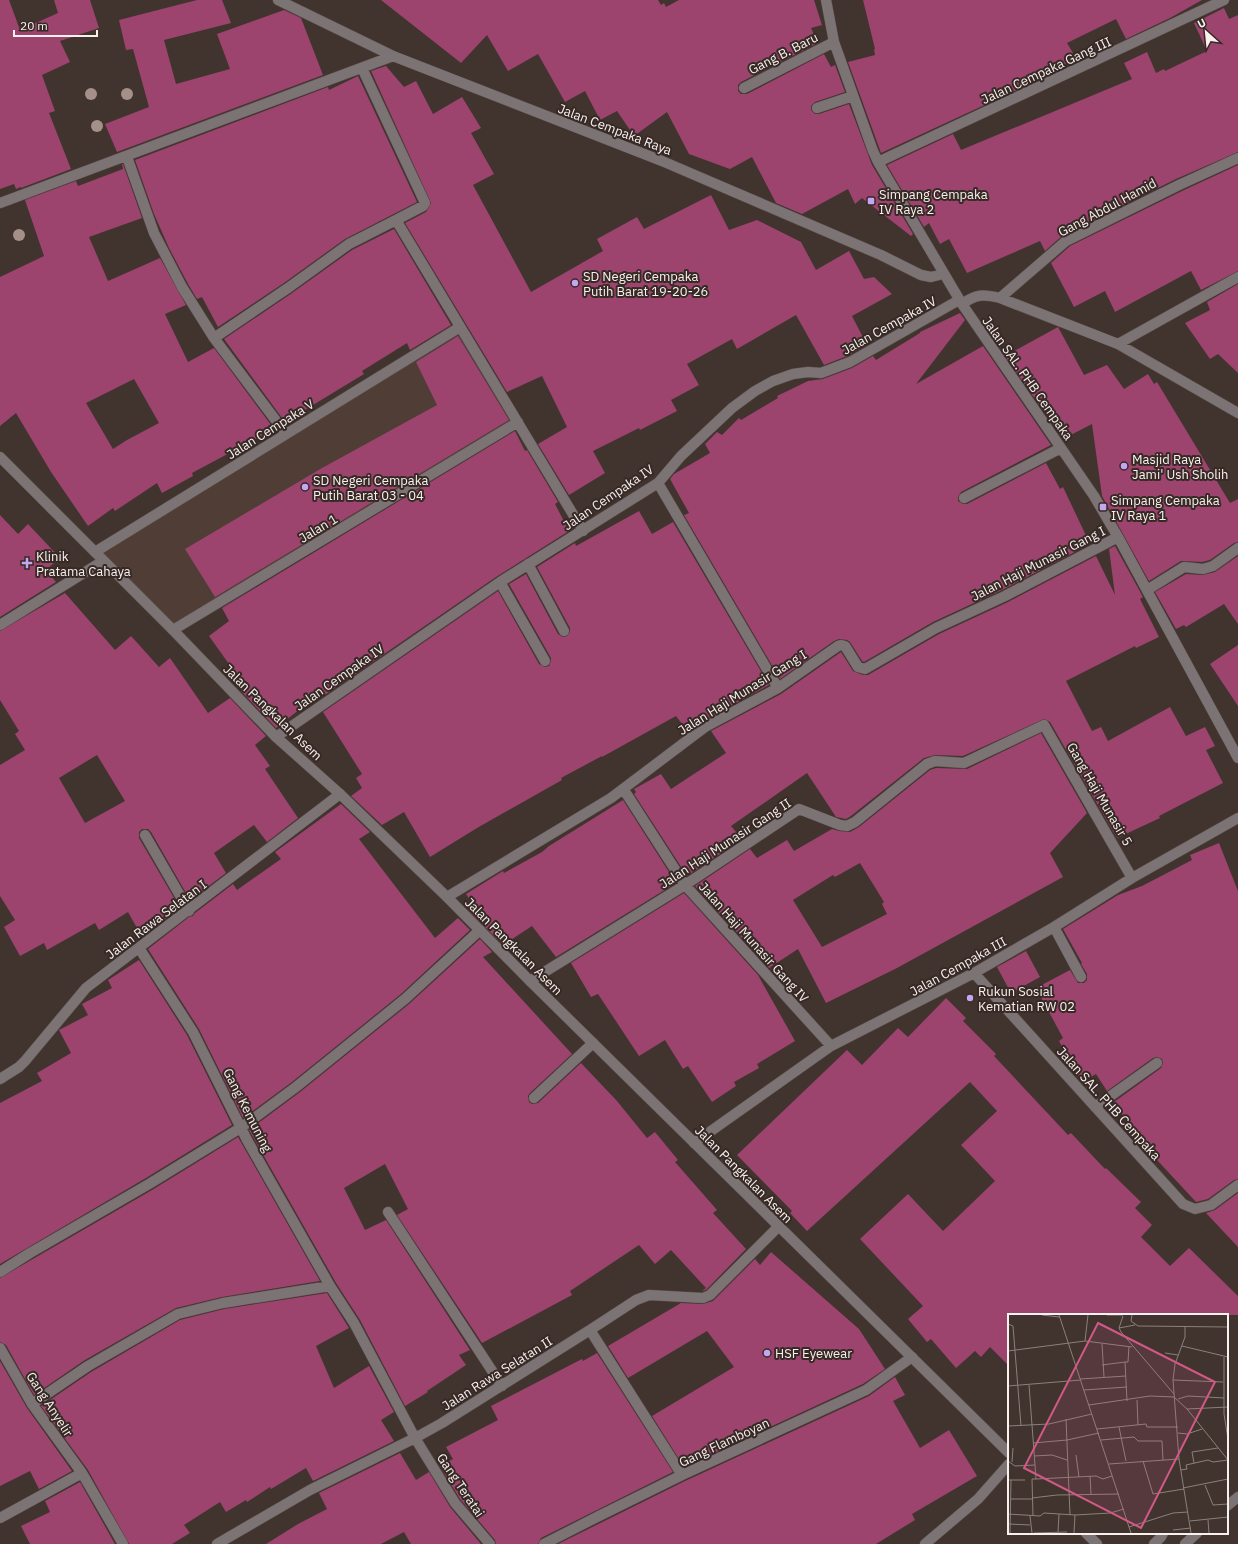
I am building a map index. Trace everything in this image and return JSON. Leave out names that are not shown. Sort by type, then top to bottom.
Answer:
[{"type":"street","name":"Jalan Cempaka Raya","points":[[278,0],[393,56],[662,161],[881,255],[917,273],[931,277],[943,274]]},
{"type":"street","name":"Jalan SAL. PHB Cempaka","points":[[826,0],[834,42],[878,162],[960,302],[1094,496],[1118,537],[1238,757]]},
{"type":"street","name":"Jalan Cempaka Gang III","points":[[878,162],[1224,0]]},
{"type":"street","name":"Gang B. Baru","points":[[744,88],[834,42]]},
{"type":"street","points":[[0,203],[127,157],[393,56]]},
{"type":"street","points":[[214,338],[288,288],[349,244],[423,206],[425,203],[362,68]]},
{"type":"street","points":[[817,108],[853,96]]},
{"type":"street","points":[[127,157],[157,239],[182,287],[214,338],[286,434]]},
{"type":"street","name":"Gang Abdul Hamid","points":[[1000,298],[1066,241],[1179,184],[1238,158]]},
{"type":"street","points":[[396,220],[583,531]]},
{"type":"street","points":[[1118,344],[1238,277]]},
{"type":"street","name":"Jalan Cempaka IV","points":[[276,737],[500,582],[658,483],[681,456],[732,408],[754,391],[773,381],[793,374],[808,372],[821,373],[850,362],[960,302],[978,295],[1000,298],[1118,344],[1238,413]]},
{"type":"street","name":"Jalan Cempaka V","points":[[94,552],[460,327]]},
{"type":"street","name":"Jalan 1","points":[[172,630],[518,422]]},
{"type":"street","points":[[964,498],[1061,448]]},
{"type":"street","name":"Jalan Pangkalan Asem","points":[[0,457],[276,737],[340,794],[447,897],[778,1227],[1008,1452]]},
{"type":"street","points":[[658,483],[778,688]]},
{"type":"street","name":"Jalan Haji Munasir Gang I","points":[[447,897],[624,790],[706,727],[778,688],[841,645],[845,646],[858,667],[865,669],[936,628],[1005,596],[1118,537]]},
{"type":"street","points":[[1147,590],[1184,567],[1203,569],[1213,566],[1238,548]]},
{"type":"street","points":[[0,625],[103,561]]},
{"type":"street","points":[[528,564],[564,631]]},
{"type":"street","points":[[500,582],[545,661]]},
{"type":"street","name":"Gang Haji Munasir 5","points":[[1044,725],[1132,878]]},
{"type":"street","name":"Jalan Haji Munasir Gang II","points":[[530,981],[685,885],[799,809],[847,826],[855,822],[928,764],[935,761],[964,763],[1044,725]]},
{"type":"street","name":"Jalan Haji Munasir Gang IV","points":[[624,790],[685,885],[831,1046]]},
{"type":"street","name":"Jalan Rawa Selatan I","points":[[0,1079],[22,1064],[86,988],[189,911],[340,794]]},
{"type":"street","name":"Jalan Cempaka III","points":[[694,1143],[831,1046],[974,973],[1054,927],[1132,878],[1238,818]]},
{"type":"street","points":[[145,835],[189,911]]},
{"type":"street","points":[[1054,927],[1081,977]]},
{"type":"street","points":[[0,1272],[49,1241],[149,1184],[242,1127],[296,1087],[405,999],[480,930]]},
{"type":"street","name":"Gang Kemuning","points":[[139,948],[193,1032],[251,1147],[330,1286],[354,1323],[415,1438]]},
{"type":"street","name":"Jalan SAL. PHB Cempaka","points":[[974,973],[1183,1204],[1195,1209],[1211,1205],[1238,1185]]},
{"type":"street","points":[[534,1098],[593,1043]]},
{"type":"street","points":[[1095,1107],[1157,1063]]},
{"type":"street","points":[[388,1212],[502,1386]]},
{"type":"street","name":"Jalan Rawa Selatan II","points":[[217,1544],[310,1490],[415,1438],[502,1386],[636,1300],[649,1295],[703,1298],[710,1295],[778,1227]]},
{"type":"street","points":[[32,1404],[88,1366],[178,1314],[223,1303],[330,1286]]},
{"type":"street","points":[[590,1330],[682,1476]]},
{"type":"street","name":"Gang Anyelir","points":[[0,1348],[32,1404],[82,1473]]},
{"type":"street","name":"Gang Flamboyan","points":[[544,1544],[682,1476],[866,1390],[912,1357]]},
{"type":"street","name":"Gang Teratai","points":[[415,1438],[452,1498],[471,1524],[490,1544]]},
{"type":"street","points":[[925,1544],[978,1499],[1008,1465]]},
{"type":"street","points":[[0,1518],[82,1473],[124,1544]]},
{"type":"street","points":[[1228,1505],[1238,1497]]},
{"type":"street","points":[[1087,1534],[1097,1544]]},
{"type":"street","points":[[1154,1544],[1162,1537],[1163,1534]]},
{"type":"street","points":[[1185,1544],[1196,1534]]},
{"type":"shaded area","name":"SD Negeri Cempaka Putih Barat 03 - 04","points":[[460,327],[518,422],[173,630],[95,552]]},
{"type":"building","points":[[0,0],[9,0],[20,30],[58,13],[54,0],[90,0],[99,28],[60,41],[70,62],[42,75],[55,111],[49,113],[71,169],[16,189],[14,184],[0,189]]},
{"type":"building","points":[[197,0],[222,0],[231,23],[164,40],[176,84],[230,69],[217,34],[284,10],[301,18],[323,75],[117,152],[105,124],[149,107],[133,49],[126,50],[119,20]]},
{"type":"building","points":[[381,0],[658,0],[661,5],[664,3],[666,7],[679,0],[814,0],[822,25],[811,28],[818,43],[741,82],[738,85],[738,91],[741,94],[747,94],[824,54],[831,67],[835,65],[845,92],[815,102],[811,106],[811,110],[815,114],[819,114],[849,104],[872,165],[913,234],[911,236],[862,198],[855,204],[848,189],[802,214],[776,203],[752,157],[730,169],[689,154],[667,112],[634,136],[617,111],[600,120],[585,91],[565,102],[538,54],[508,71],[487,35],[461,63]]},
{"type":"building","points":[[863,0],[1202,0],[1170,18],[1126,39],[1116,19],[1067,43],[1076,58],[1045,77],[881,153],[848,62],[875,55],[875,49]]},
{"type":"building","points":[[1224,8],[1229,19],[1238,15],[1238,152],[1176,179],[1063,235],[1045,251],[1040,241],[967,273],[949,239],[940,244],[929,223],[924,227],[887,165],[953,134],[961,150],[1132,79],[1124,63],[1147,52],[1156,73],[1164,69],[1165,71],[1207,51],[1194,23]]},
{"type":"building","points":[[386,66],[404,87],[416,81],[433,114],[462,97],[481,128],[471,133],[494,174],[473,185],[531,292],[603,251],[597,239],[637,217],[644,229],[711,195],[729,230],[757,220],[801,242],[816,270],[849,251],[864,279],[874,277],[892,294],[852,316],[867,345],[847,356],[824,365],[796,315],[737,349],[732,339],[687,364],[699,385],[671,400],[677,411],[640,430],[639,428],[593,451],[605,473],[569,495],[538,444],[567,427],[542,376],[507,392],[405,223],[426,212],[431,203],[371,71]]},
{"type":"building","points":[[358,76],[417,202],[345,239],[284,283],[218,327],[202,297],[197,299],[169,248],[154,214],[135,160],[328,87],[329,90]]},
{"type":"building","points":[[122,164],[142,218],[89,237],[108,281],[160,258],[186,305],[165,314],[188,362],[214,348],[274,429],[192,473],[193,476],[162,493],[157,483],[115,511],[113,508],[88,526],[51,472],[16,413],[0,426],[0,277],[44,256],[25,200],[76,181],[78,186],[123,169]],"holes":[[[134,379],[159,423],[113,449],[86,403]]]},
{"type":"building","points":[[1238,165],[1238,271],[1201,290],[1191,271],[1115,312],[1105,291],[1074,307],[1051,263],[1070,246]]},
{"type":"building","points":[[394,229],[451,325],[410,350],[407,343],[362,371],[364,374],[285,422],[224,339],[352,250]]},
{"type":"building","points":[[1238,284],[1238,373],[1218,354],[1210,359],[1185,323],[1210,310],[1207,302]]},
{"type":"building","points":[[960,313],[965,320],[916,384],[983,346],[1051,445],[961,492],[958,497],[958,501],[963,504],[967,504],[1046,463],[1060,489],[1063,487],[1090,544],[1002,590],[933,622],[864,662],[850,642],[839,639],[780,679],[684,515],[689,513],[670,479],[674,474],[710,453],[705,444],[717,432],[722,435],[739,418],[741,420],[778,398],[777,396],[808,381],[823,379],[852,368],[873,356],[876,360],[920,332]]},
{"type":"building","points":[[1058,327],[1084,375],[1107,365],[1124,389],[1148,374],[1154,384],[1157,382],[1230,503],[1238,499],[1238,542],[1234,543],[1210,560],[1202,562],[1181,561],[1149,581],[1102,496],[1092,424],[1063,439],[1005,356]]},
{"type":"building","points":[[458,336],[509,420],[215,597],[185,549],[322,468],[437,405],[416,362]]},
{"type":"building","points":[[515,431],[525,451],[527,450],[558,502],[555,504],[569,531],[496,577],[316,701],[314,698],[276,728],[241,691],[246,688],[209,636],[229,621],[222,608]]},
{"type":"building","points":[[639,511],[652,534],[673,522],[769,685],[703,721],[701,719],[685,728],[676,716],[561,778],[562,780],[477,828],[430,857],[404,812],[382,825],[351,796],[362,788],[356,778],[362,774],[323,712],[498,591],[539,664],[545,667],[549,666],[551,658],[509,584],[526,574],[558,634],[563,637],[567,636],[570,632],[570,628],[537,567],[575,543],[576,546]]},
{"type":"building","name":"Klinik Pratama Cahaya","points":[[0,515],[18,534],[28,524],[61,559],[58,559],[46,570],[56,582],[0,617]]},
{"type":"building","points":[[1115,546],[1143,597],[1140,599],[1159,637],[1136,648],[1135,646],[1066,681],[1092,731],[1101,727],[1108,741],[1170,707],[1186,736],[1205,727],[1215,746],[1206,750],[1223,783],[1159,816],[1160,818],[1117,838],[1050,722],[1044,719],[963,756],[935,755],[924,758],[846,819],[836,817],[807,773],[731,826],[742,839],[687,876],[634,794],[636,792],[634,789],[661,774],[671,789],[726,753],[711,731],[781,694],[841,652],[853,671],[863,675],[868,675],[939,634],[1008,602],[1096,556],[1115,595],[1109,549]]},
{"type":"building","points":[[1238,556],[1238,624],[1224,604],[1186,627],[1184,625],[1176,629],[1155,592],[1186,574],[1203,575],[1215,572]]},
{"type":"building","points":[[65,593],[115,650],[131,636],[159,667],[170,658],[208,713],[230,698],[266,736],[255,745],[270,766],[265,769],[298,818],[267,842],[254,825],[214,853],[226,873],[190,900],[151,832],[148,829],[142,829],[139,832],[139,838],[180,908],[142,937],[128,912],[99,930],[95,923],[47,950],[44,943],[20,956],[4,927],[15,920],[0,896],[0,765],[25,750],[15,734],[19,731],[0,700],[0,631]],"holes":[[[97,755],[125,801],[85,823],[59,778]]]},
{"type":"building","points":[[1238,645],[1238,706],[1210,664]]},
{"type":"building","points":[[1041,733],[1087,813],[1050,853],[1063,877],[897,968],[826,1003],[798,949],[769,968],[695,886],[750,849],[757,858],[787,840],[794,851],[832,829],[850,832],[859,827],[930,770],[936,768],[967,769]],"holes":[[[860,863],[884,902],[882,904],[887,914],[822,947],[793,900],[833,875],[835,877]]]},
{"type":"building","points":[[623,800],[676,883],[556,957],[532,926],[503,945],[468,910],[473,905],[466,894],[503,871],[504,873],[542,852],[549,846]]},
{"type":"building","points":[[341,804],[370,832],[359,839],[435,938],[458,918],[470,930],[401,994],[292,1082],[243,1118],[199,1029],[148,949],[233,884],[237,890],[281,859],[275,852]]},
{"type":"building","points":[[1219,843],[1238,891],[1238,1179],[1234,1180],[1208,1199],[1196,1202],[1143,1146],[1114,1102],[1161,1068],[1163,1063],[1162,1059],[1157,1057],[1153,1058],[1107,1091],[1096,1074],[1082,1082],[1059,1041],[1063,1038],[1036,988],[1070,970],[1078,983],[1084,983],[1087,980],[1087,974],[1081,964],[1082,963],[1063,929],[1118,895],[1142,886],[1192,860],[1190,855]]},
{"type":"building","points":[[684,893],[758,975],[795,1041],[757,1064],[759,1068],[734,1082],[736,1086],[712,1102],[688,1066],[683,1069],[665,1040],[639,1056],[598,994],[591,997],[571,963]]},
{"type":"building","points":[[480,939],[492,952],[483,957],[572,1054],[530,1093],[528,1096],[529,1102],[532,1104],[538,1103],[581,1063],[617,1101],[647,1138],[655,1132],[678,1160],[675,1162],[717,1210],[713,1213],[746,1249],[706,1290],[702,1291],[706,1288],[671,1250],[655,1264],[639,1245],[570,1291],[572,1295],[482,1343],[397,1215],[408,1209],[385,1164],[344,1188],[365,1230],[386,1220],[470,1350],[459,1355],[466,1365],[427,1391],[428,1392],[405,1406],[360,1320],[336,1283],[249,1130],[300,1092],[409,1004]]},
{"type":"building","points":[[1026,951],[1040,977],[1011,993],[997,967]]},
{"type":"building","points":[[139,960],[187,1035],[232,1125],[146,1178],[0,1264],[0,1103],[42,1081],[37,1073],[71,1053],[59,1030],[88,1015],[82,1004],[112,988],[108,980]]},
{"type":"building","points":[[946,998],[966,1018],[963,1021],[996,1054],[994,1056],[1068,1135],[1071,1133],[1105,1169],[1106,1168],[1141,1202],[1135,1208],[1152,1225],[1141,1237],[1170,1266],[1189,1248],[1238,1296],[1238,1315],[1008,1314],[1008,1365],[990,1347],[981,1357],[975,1351],[956,1368],[931,1339],[927,1342],[908,1319],[923,1306],[860,1239],[908,1194],[943,1231],[995,1181],[961,1145],[997,1111],[970,1082],[807,1231],[790,1213],[792,1211],[737,1155],[847,1050],[862,1065],[898,1028],[908,1037]]},
{"type":"building","points":[[238,1137],[320,1281],[222,1297],[176,1308],[85,1360],[34,1395],[6,1345],[0,1342],[0,1278],[152,1190]]},
{"type":"building","points":[[1238,1193],[1238,1247],[1206,1213],[1215,1210]]},
{"type":"building","points":[[771,1252],[859,1329],[885,1369],[863,1384],[684,1467],[652,1416],[734,1367],[707,1331],[628,1378],[608,1346],[681,1303],[703,1304],[713,1301],[755,1259],[760,1265]]},
{"type":"building","points":[[327,1293],[349,1328],[316,1346],[334,1388],[369,1366],[394,1412],[381,1420],[394,1441],[313,1481],[306,1468],[271,1489],[270,1487],[247,1502],[246,1500],[226,1512],[220,1502],[184,1525],[190,1533],[172,1544],[129,1544],[88,1470],[41,1406],[91,1372],[180,1320],[224,1309]]},
{"type":"building","points":[[597,1353],[673,1472],[541,1538],[538,1544],[496,1544],[495,1540],[460,1499],[440,1466],[453,1459],[446,1447],[498,1420],[491,1406],[582,1359],[583,1361]]},
{"type":"building","points":[[0,1361],[27,1408],[72,1471],[39,1489],[30,1471],[0,1486]]},
{"type":"building","points":[[895,1377],[905,1395],[893,1401],[920,1448],[949,1430],[977,1476],[912,1514],[915,1520],[876,1544],[558,1544],[685,1481],[869,1396]]},
{"type":"building","points":[[400,1453],[416,1480],[429,1472],[450,1507],[481,1544],[411,1544],[404,1532],[381,1544],[266,1544],[298,1524],[327,1509],[319,1493]]},
{"type":"building","points":[[80,1482],[115,1544],[30,1544],[21,1526],[50,1512],[45,1501]]},
{"type":"place","name":"Simpang Cempaka IV Raya 2","points":[[871,201]]},
{"type":"place","name":"SD Negeri Cempaka Putih Barat 19-20-26","points":[[575,283]]},
{"type":"place","name":"Masjid Raya Jami' Ush Sholih","points":[[1124,466]]},
{"type":"place","name":"SD Negeri Cempaka Putih Barat 03 - 04","points":[[305,487]]},
{"type":"place","name":"Simpang Cempaka IV Raya 1","points":[[1103,507]]},
{"type":"place","name":"Klinik Pratama Cahaya","points":[[27,563]]},
{"type":"place","name":"Rukun Sosial Kematian RW 02","points":[[970,998]]},
{"type":"place","name":"HSF Eyewear","points":[[767,1353]]}]
